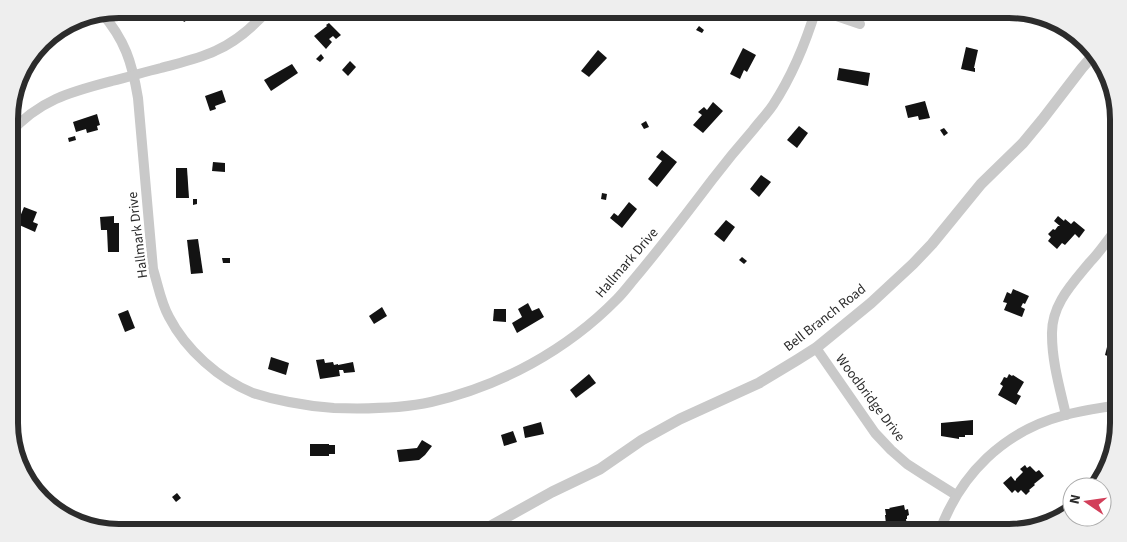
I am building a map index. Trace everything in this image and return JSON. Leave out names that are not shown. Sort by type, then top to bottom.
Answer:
[{"type":"street","name":"Hallmark Drive","points":[[106,18],[121,38],[130,58],[134,75],[138,98],[154,269],[168,316],[179,333],[212,368],[232,382],[254,393],[291,403],[360,409],[430,403],[480,388],[514,373],[561,345],[592,322],[618,298],[652,259],[722,166],[773,106],[799,55],[813,18]]},
{"type":"street","points":[[18,125],[28,115],[54,99],[78,90],[182,63],[217,51],[237,39],[261,18]]},
{"type":"street","points":[[842,18],[860,24]]},
{"type":"street","name":"Bell Branch Road","points":[[494,524],[552,492],[600,469],[642,440],[664,428],[759,383],[816,348],[871,303],[926,251],[981,184],[1023,143],[1089,59]]},
{"type":"street","points":[[1066,415],[1053,353],[1052,334],[1054,320],[1058,306],[1065,293],[1110,237]]},
{"type":"street","name":"Woodbridge Drive","points":[[816,348],[875,433],[891,450],[907,464],[956,495]]},
{"type":"street","points":[[942,524],[956,495],[969,477],[1006,442],[1046,421],[1110,407]]},
{"type":"building","points":[[181,18],[191,18],[184,22]]},
{"type":"building","points":[[329,23],[341,35],[336,39],[333,36],[329,39],[332,42],[326,49],[314,36]]},
{"type":"building","points":[[699,26],[704,30],[702,33],[696,30]]},
{"type":"building","points":[[966,47],[978,50],[974,68],[975,72],[961,69]]},
{"type":"building","points":[[743,48],[756,55],[747,72],[744,70],[740,79],[730,74]]},
{"type":"building","points":[[598,50],[607,58],[589,77],[581,71]]},
{"type":"building","points":[[321,54],[324,58],[320,62],[316,59]]},
{"type":"building","points":[[350,61],[356,67],[348,76],[342,70]]},
{"type":"building","points":[[292,64],[298,73],[271,91],[264,80]]},
{"type":"building","points":[[839,68],[870,73],[868,86],[837,80]]},
{"type":"building","points":[[222,90],[226,102],[215,106],[216,109],[210,111],[205,96]]},
{"type":"building","points":[[925,101],[930,118],[919,120],[918,116],[908,118],[905,106]]},
{"type":"building","points":[[713,102],[723,111],[703,133],[693,125],[702,115],[698,112],[704,107],[707,110]]},
{"type":"building","points":[[97,114],[100,125],[97,126],[98,130],[87,133],[86,129],[76,132],[73,122]]},
{"type":"building","points":[[646,121],[649,127],[644,129],[641,124]]},
{"type":"building","points":[[799,126],[808,133],[797,148],[787,140]]},
{"type":"building","points":[[944,128],[948,133],[944,136],[940,130]]},
{"type":"building","points":[[75,136],[76,140],[69,142],[68,138]]},
{"type":"building","points":[[662,150],[677,162],[657,187],[648,179],[662,161],[656,157]]},
{"type":"building","points":[[213,162],[225,163],[225,172],[212,171]]},
{"type":"building","points":[[176,168],[187,168],[189,198],[176,198]]},
{"type":"building","points":[[761,175],[771,182],[759,197],[750,189]]},
{"type":"building","points":[[602,193],[607,194],[606,200],[601,199]]},
{"type":"building","points":[[193,199],[197,199],[197,204],[193,205]]},
{"type":"building","points":[[629,202],[637,209],[622,228],[610,218],[614,213],[618,216]]},
{"type":"building","points":[[24,207],[37,212],[33,222],[38,224],[35,232],[18,224]]},
{"type":"building","points":[[114,216],[114,223],[119,223],[119,252],[108,252],[107,230],[101,230],[100,217]]},
{"type":"building","points":[[1058,216],[1071,224],[1074,221],[1085,230],[1079,238],[1075,234],[1065,245],[1062,243],[1057,249],[1048,241],[1051,237],[1048,234],[1060,226],[1054,221]]},
{"type":"building","points":[[726,220],[735,227],[724,242],[714,234]]},
{"type":"building","points":[[198,239],[203,273],[191,274],[187,240]]},
{"type":"building","points":[[742,257],[747,261],[744,264],[739,260]]},
{"type":"building","points":[[222,258],[230,258],[230,263],[223,263]]},
{"type":"building","points":[[1013,289],[1029,296],[1021,307],[1025,309],[1022,317],[1004,310],[1007,303],[1003,302],[1007,292],[1011,294]]},
{"type":"building","points":[[528,303],[532,311],[539,308],[544,317],[517,333],[512,323],[522,317],[518,309]]},
{"type":"building","points":[[382,307],[387,316],[374,324],[369,316]]},
{"type":"building","points":[[494,309],[506,309],[506,322],[493,321]]},
{"type":"building","points":[[128,310],[135,328],[125,332],[118,314]]},
{"type":"building","points":[[1108,343],[1110,343],[1110,357],[1105,355]]},
{"type":"building","points":[[271,357],[289,363],[286,375],[268,369]]},
{"type":"building","points":[[324,359],[325,363],[333,362],[334,365],[353,362],[355,372],[344,373],[343,370],[339,370],[340,376],[320,379],[316,360]]},
{"type":"building","points":[[589,374],[596,383],[576,398],[570,390]]},
{"type":"building","points":[[1009,374],[1024,382],[1017,394],[1021,396],[1016,405],[998,395],[1003,386],[1000,384],[1004,377],[1007,378]]},
{"type":"building","points":[[973,420],[973,435],[965,435],[965,437],[959,437],[959,439],[941,436],[941,423]]},
{"type":"building","points":[[541,422],[544,434],[525,438],[523,427]]},
{"type":"building","points":[[513,431],[517,442],[504,446],[501,435]]},
{"type":"building","points":[[422,440],[432,446],[425,455],[419,460],[399,462],[397,450],[417,448]]},
{"type":"building","points":[[310,444],[335,445],[335,454],[329,454],[329,456],[310,456]]},
{"type":"building","points":[[1025,465],[1027,468],[1030,466],[1036,472],[1039,470],[1044,476],[1034,484],[1026,495],[1021,490],[1018,493],[1015,490],[1012,493],[1003,483],[1011,476],[1015,481],[1023,472],[1020,469]]},
{"type":"building","points":[[177,493],[181,498],[176,502],[172,497]]},
{"type":"building","points":[[904,505],[905,510],[908,509],[909,515],[906,519],[907,524],[886,524],[885,509]]}]
